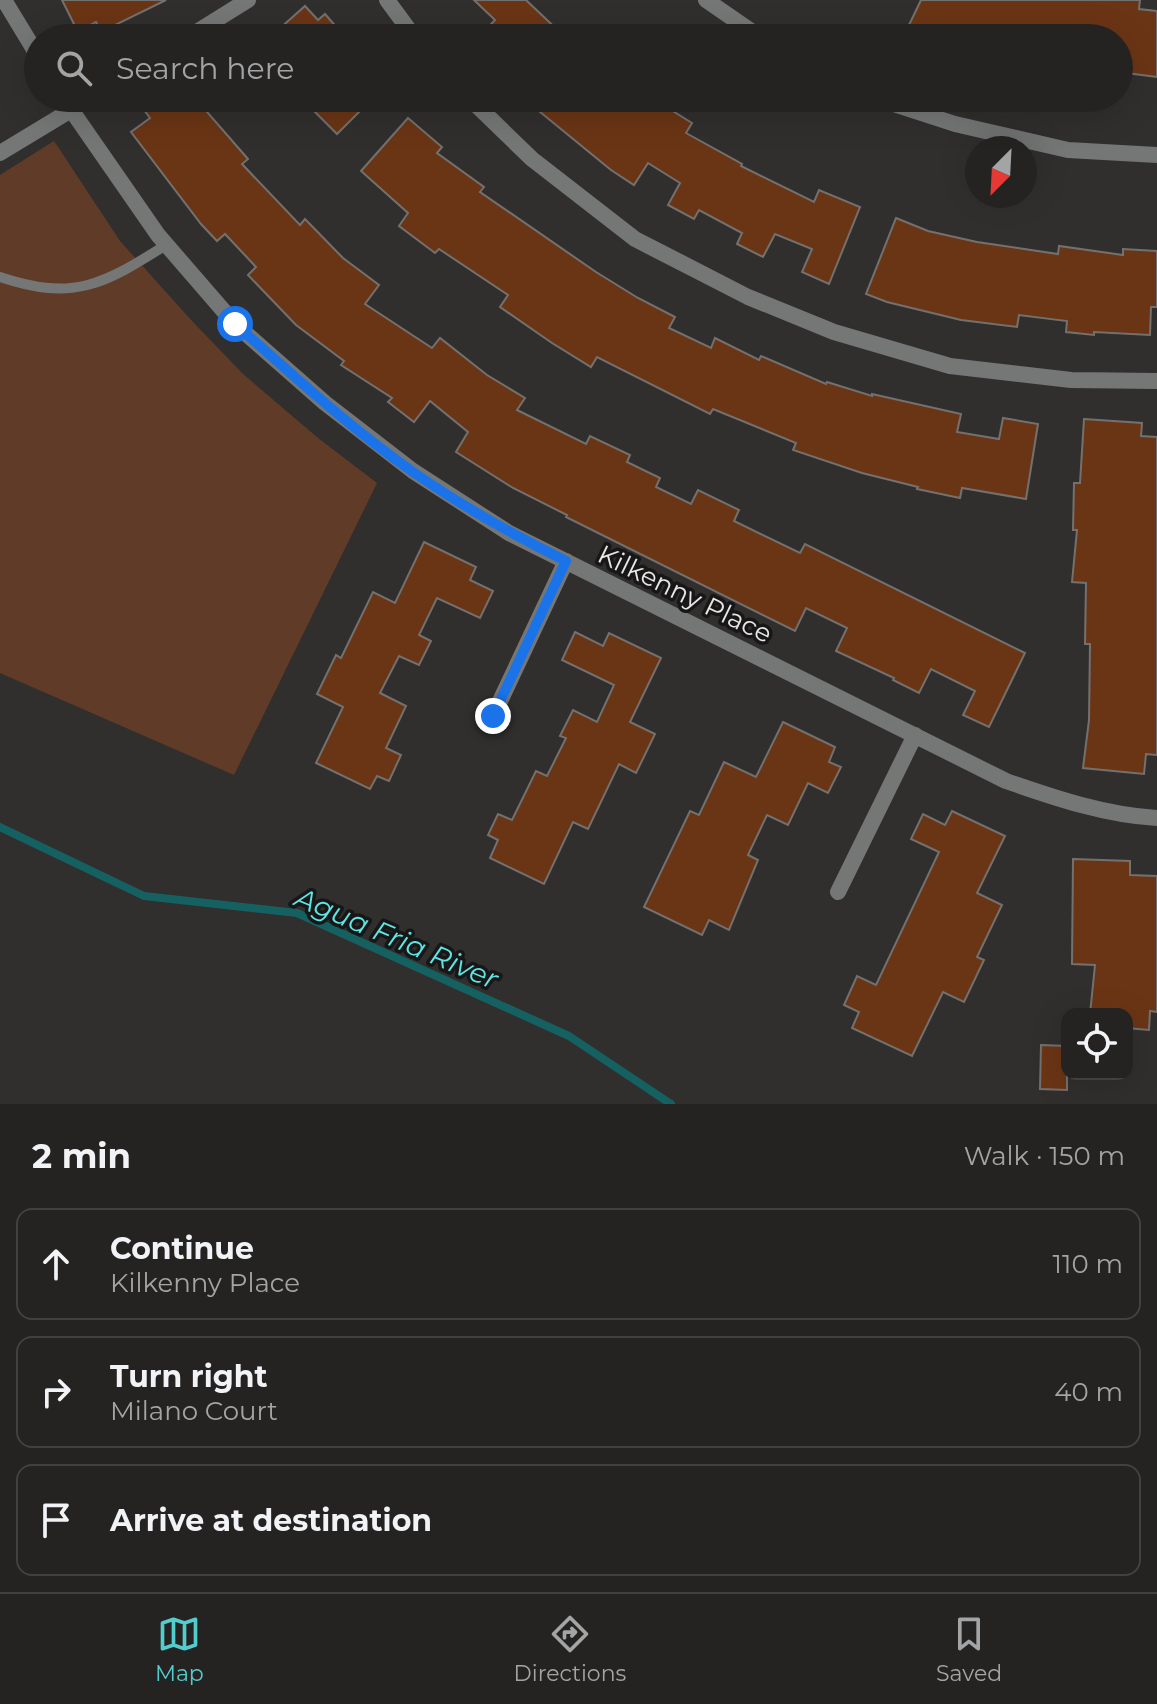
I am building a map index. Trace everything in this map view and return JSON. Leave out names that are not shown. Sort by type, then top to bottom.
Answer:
[{"type":"street","points":[[4,0],[24,33]]},
{"type":"street","points":[[209,24],[248,0]]},
{"type":"street","points":[[387,0],[405,24]]},
{"type":"street","points":[[706,0],[741,24]]},
{"type":"street","points":[[0,153],[56,112]]},
{"type":"street","name":"Kilkenny Place","points":[[73,112],[166,245],[235,324],[325,403],[413,471],[509,533],[1006,781],[1063,801],[1132,817],[1157,818]]},
{"type":"street","points":[[483,112],[532,159],[635,239],[748,297],[834,332],[950,366],[1071,380],[1157,381]]},
{"type":"street","points":[[918,112],[955,124],[1068,150],[1157,155]]},
{"type":"street","points":[[493,716],[566,561]]},
{"type":"street","points":[[838,892],[915,735]]},
{"type":"lane","points":[[0,277],[30,287],[67,290],[114,278],[166,245]]},
{"type":"shaded area","points":[[54,141],[120,241],[192,321],[243,374],[377,483],[234,775],[0,673],[0,175]]},
{"type":"building","points":[[62,0],[166,0],[117,24],[74,24]]},
{"type":"building","points":[[474,0],[526,0],[551,24],[491,24],[495,20]]},
{"type":"building","points":[[921,0],[1140,0],[1139,9],[1157,11],[1157,77],[1133,74],[1133,24],[909,24]]},
{"type":"building","points":[[305,6],[318,20],[325,14],[334,24],[285,24]]},
{"type":"building","points":[[146,112],[207,112],[248,159],[242,164],[300,225],[305,219],[343,258],[379,285],[365,304],[432,348],[440,338],[487,375],[525,398],[517,410],[586,444],[590,436],[630,455],[627,462],[660,478],[656,487],[691,504],[698,490],[739,510],[734,521],[800,553],[805,544],[1025,653],[989,727],[963,715],[975,691],[931,669],[919,693],[836,651],[847,628],[806,608],[795,631],[513,488],[456,452],[468,432],[430,401],[414,422],[388,402],[392,398],[341,365],[344,361],[296,325],[248,275],[256,267],[225,234],[217,241],[201,224],[131,132],[150,118]]},
{"type":"building","points":[[315,112],[359,112],[337,134]]},
{"type":"building","points":[[540,112],[674,112],[692,123],[686,133],[741,166],[814,202],[819,190],[860,207],[829,284],[802,272],[812,249],[775,234],[763,257],[737,244],[742,233],[699,210],[694,219],[668,205],[680,183],[648,163],[634,185]]},
{"type":"building","points":[[408,118],[442,147],[437,153],[484,187],[480,192],[596,272],[675,317],[669,328],[711,348],[715,338],[759,360],[761,356],[826,384],[961,414],[957,432],[999,439],[1003,418],[1038,424],[1026,499],[962,488],[960,498],[862,473],[793,450],[796,443],[713,409],[710,414],[597,357],[591,367],[552,343],[500,307],[508,295],[439,249],[435,253],[399,226],[408,213],[361,171]]},
{"type":"building","points":[[896,218],[928,231],[977,242],[1058,254],[1059,246],[1123,255],[1123,249],[1157,251],[1157,307],[1151,307],[1150,335],[1066,332],[1067,321],[1019,315],[1017,327],[961,320],[866,294]]},
{"type":"building","points":[[1084,419],[1142,423],[1141,436],[1157,437],[1157,755],[1146,754],[1144,774],[1083,768],[1089,720],[1090,644],[1085,644],[1086,583],[1072,582],[1077,530],[1073,530],[1074,483],[1080,483]]},
{"type":"building","points":[[424,542],[476,567],[470,580],[493,591],[480,618],[437,598],[419,635],[431,641],[419,665],[399,656],[380,693],[406,706],[386,748],[401,755],[389,781],[377,776],[370,789],[316,763],[343,707],[317,694],[336,655],[341,658],[373,592],[395,603]]},
{"type":"building","points":[[575,632],[603,646],[609,633],[661,658],[630,722],[655,734],[636,773],[619,764],[588,829],[573,822],[544,884],[490,858],[498,840],[488,835],[498,814],[512,820],[536,771],[547,776],[566,738],[560,736],[573,710],[597,722],[614,685],[562,660]]},
{"type":"building","points":[[783,722],[835,747],[829,762],[841,767],[828,793],[808,783],[788,825],[767,815],[748,855],[758,860],[729,930],[709,920],[702,935],[644,907],[690,811],[699,815],[724,762],[756,777]]},
{"type":"building","points":[[952,811],[1005,836],[977,893],[1002,905],[977,957],[984,960],[964,1002],[943,992],[912,1056],[852,1028],[859,1012],[844,1005],[857,976],[876,985],[939,852],[911,839],[923,814],[945,825]]},
{"type":"building","points":[[1073,859],[1130,861],[1130,875],[1157,876],[1157,1012],[1150,1011],[1149,1030],[1133,1029],[1133,1008],[1091,1008],[1095,965],[1072,964]]},
{"type":"building","points":[[1041,1045],[1061,1046],[1061,1080],[1067,1080],[1067,1090],[1040,1089]]},
{"type":"waterway","name":"Agua Fria River","points":[[0,827],[144,896],[297,913],[569,1036],[671,1104]]},
{"type":"route","points":[[235,324],[325,403],[413,471],[509,533],[566,561],[493,716]]}]
